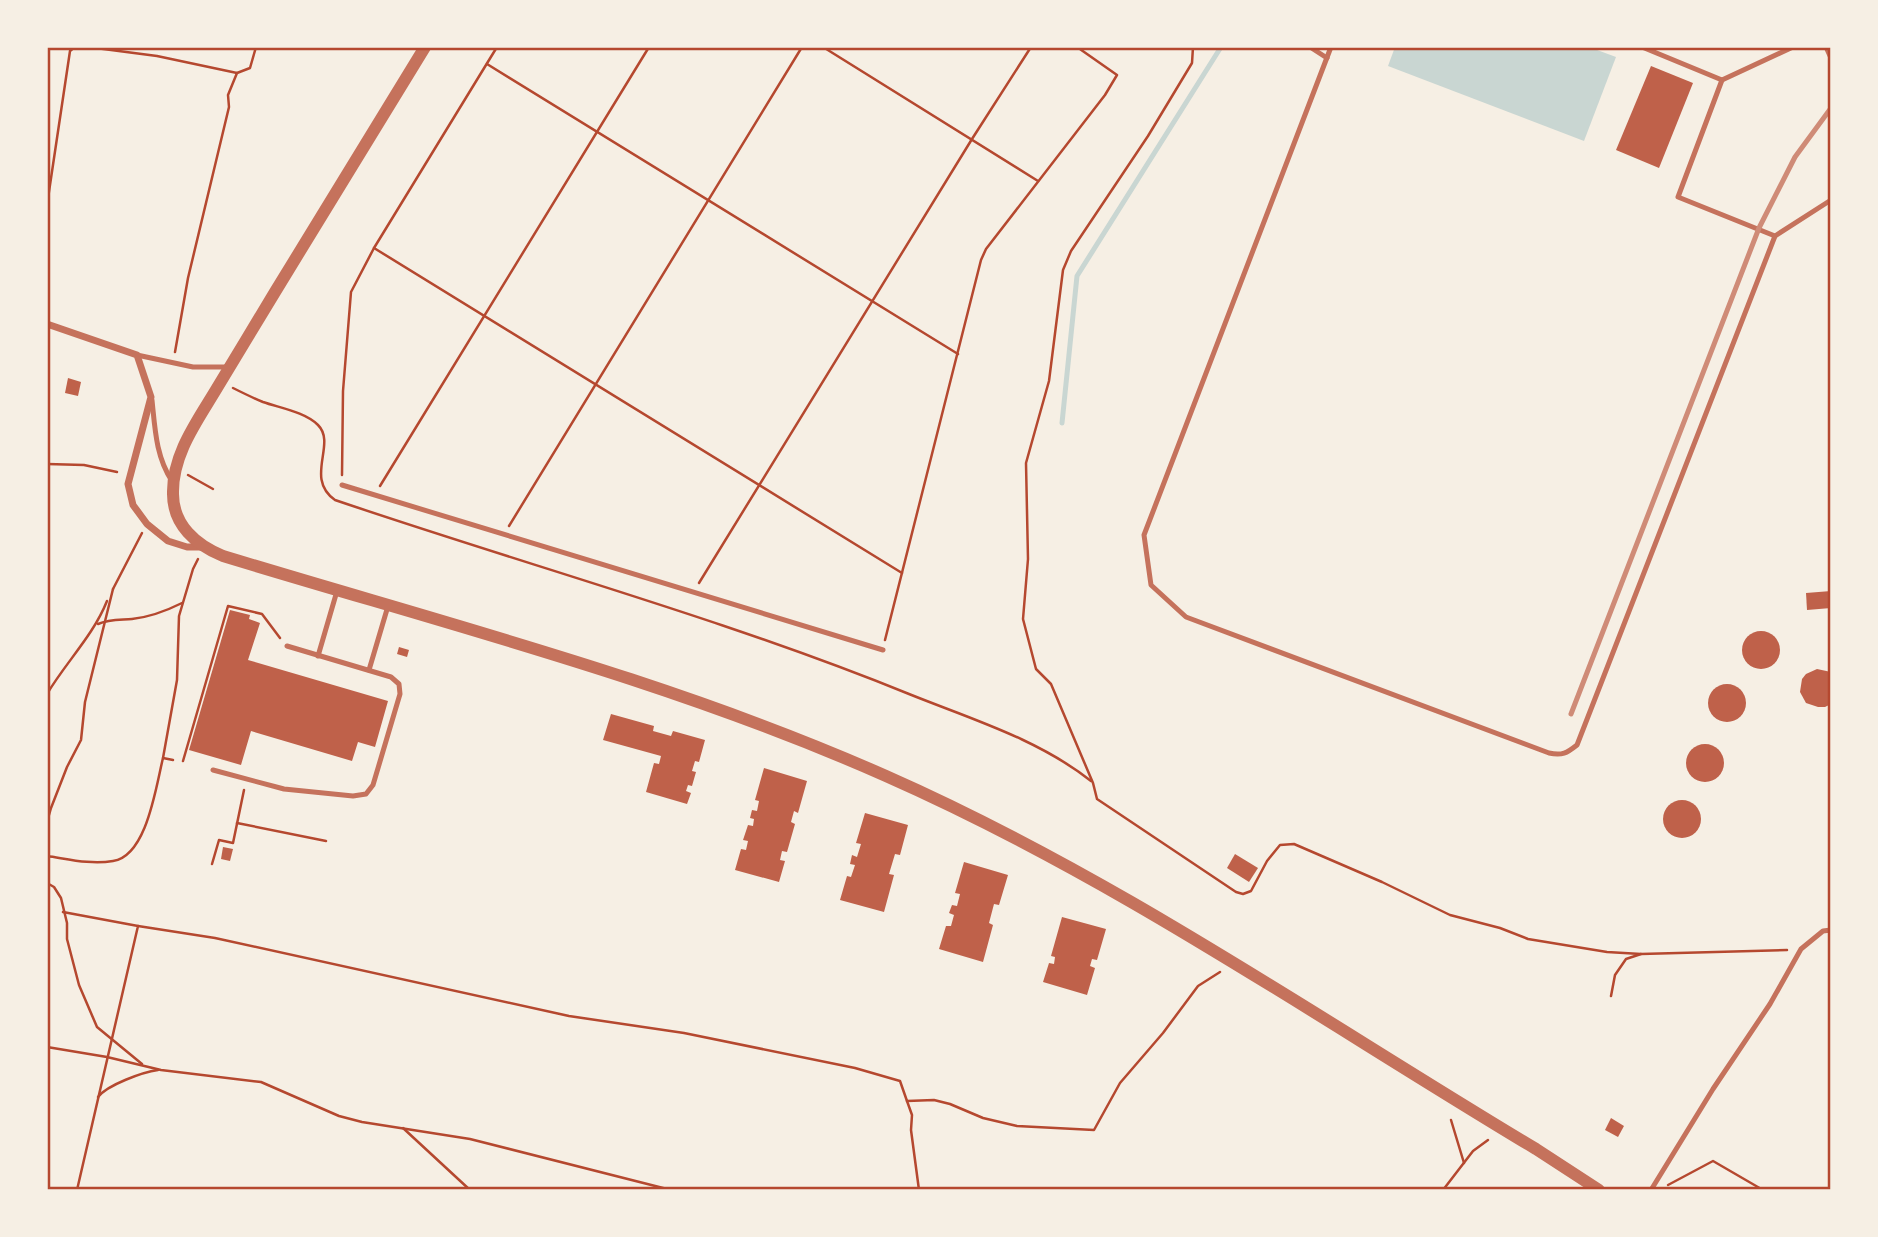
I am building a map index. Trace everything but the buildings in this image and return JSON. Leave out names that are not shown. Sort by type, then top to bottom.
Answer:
[{"type":"street","points":[[425,47],[186,440],[173,484],[174,502],[182,526],[204,547],[223,556],[635,679],[829,751],[938,800],[1112,891],[1599,1190]]},
{"type":"street","points":[[47,324],[137,355],[151,397],[128,484],[134,505],[147,524],[168,541],[187,547],[204,547]]},
{"type":"lane","points":[[1310,47],[1327,58]]},
{"type":"lane","points":[[1331,47],[1144,535],[1151,585],[1186,617],[1549,753],[1567,753],[1577,745],[1775,236],[1831,200]]},
{"type":"lane","points":[[1642,47],[1722,80]]},
{"type":"lane","points":[[1775,236],[1678,197],[1722,80],[1793,47]]},
{"type":"lane","points":[[1826,47],[1831,58]]},
{"type":"lane","points":[[137,355],[193,367],[230,366]]},
{"type":"lane","points":[[151,397],[162,467],[173,484]]},
{"type":"lane","points":[[342,485],[883,650]]},
{"type":"lane","points":[[318,656],[337,590]]},
{"type":"lane","points":[[369,670],[388,605]]},
{"type":"lane","points":[[213,770],[284,789],[353,796],[370,790],[400,689],[395,679],[287,646]]},
{"type":"lane","points":[[1651,1190],[1713,1089],[1770,1004],[1801,949],[1823,931],[1831,930]]},
{"type":"path","points":[[47,205],[70,51],[75,47]]},
{"type":"path","points":[[88,47],[156,56],[237,73],[250,68],[256,47]]},
{"type":"path","points":[[342,485],[342,391],[351,292],[374,248],[497,47]]},
{"type":"path","points":[[374,495],[649,47]]},
{"type":"path","points":[[504,535],[802,47]]},
{"type":"path","points":[[822,47],[1038,181]]},
{"type":"path","points":[[694,592],[1031,47]]},
{"type":"path","points":[[883,650],[981,260],[986,249],[1105,95],[1117,75],[1077,47]]},
{"type":"path","points":[[487,64],[958,354]]},
{"type":"path","points":[[173,362],[188,278],[229,107],[228,96],[237,73]]},
{"type":"path","points":[[374,248],[902,573]]},
{"type":"path","points":[[221,382],[259,401],[310,419],[319,426],[324,438],[320,471],[322,485],[326,494],[335,500],[744,633],[865,676],[1026,742],[1057,757],[1093,783]]},
{"type":"path","points":[[47,464],[83,465],[115,473],[131,470]]},
{"type":"path","points":[[176,468],[213,489]]},
{"type":"path","points":[[47,694],[63,667],[97,625],[147,524]]},
{"type":"path","points":[[47,856],[96,863],[116,861],[135,847],[144,830],[163,758],[177,680],[177,631],[182,603],[192,569],[204,547]]},
{"type":"path","points":[[47,822],[67,767],[81,740],[85,702],[113,589]]},
{"type":"path","points":[[97,625],[104,621],[156,614],[182,603]]},
{"type":"path","points":[[183,761],[228,606],[262,614],[287,646]]},
{"type":"path","points":[[163,758],[173,760]]},
{"type":"path","points":[[212,864],[219,840],[233,843],[246,780]]},
{"type":"path","points":[[237,823],[326,841]]},
{"type":"path","points":[[47,883],[54,887],[61,898],[66,939],[79,985],[97,1027],[146,1066]]},
{"type":"path","points":[[63,912],[215,938],[569,1016],[684,1033],[855,1068],[900,1081],[912,1115],[911,1130],[919,1190]]},
{"type":"path","points":[[77,1190],[138,926]]},
{"type":"path","points":[[1528,939],[1642,954],[1801,949]]},
{"type":"path","points":[[1611,996],[1615,975],[1626,958],[1642,954]]},
{"type":"path","points":[[906,1101],[934,1100],[983,1118],[1017,1126],[1094,1130],[1120,1083],[1163,1033],[1198,986],[1234,965]]},
{"type":"path","points":[[47,1047],[161,1070],[261,1082],[339,1116],[508,1147],[671,1190]]},
{"type":"path","points":[[97,1098],[115,1084],[147,1072],[161,1070]]},
{"type":"path","points":[[1451,1120],[1464,1165]]},
{"type":"path","points":[[403,1128],[470,1190]]},
{"type":"path","points":[[1443,1190],[1473,1151],[1488,1140]]},
{"type":"path","points":[[1658,1190],[1713,1161],[1763,1190]]},
{"type":"shaded area","points":[[1395,47],[1589,47],[1616,57],[1584,141],[1388,66]]},
{"type":"waterway","points":[[1062,423],[1077,276],[1221,47]]},
{"type":"railway","points":[[1571,714],[1759,228],[1795,157],[1831,108]]}]
